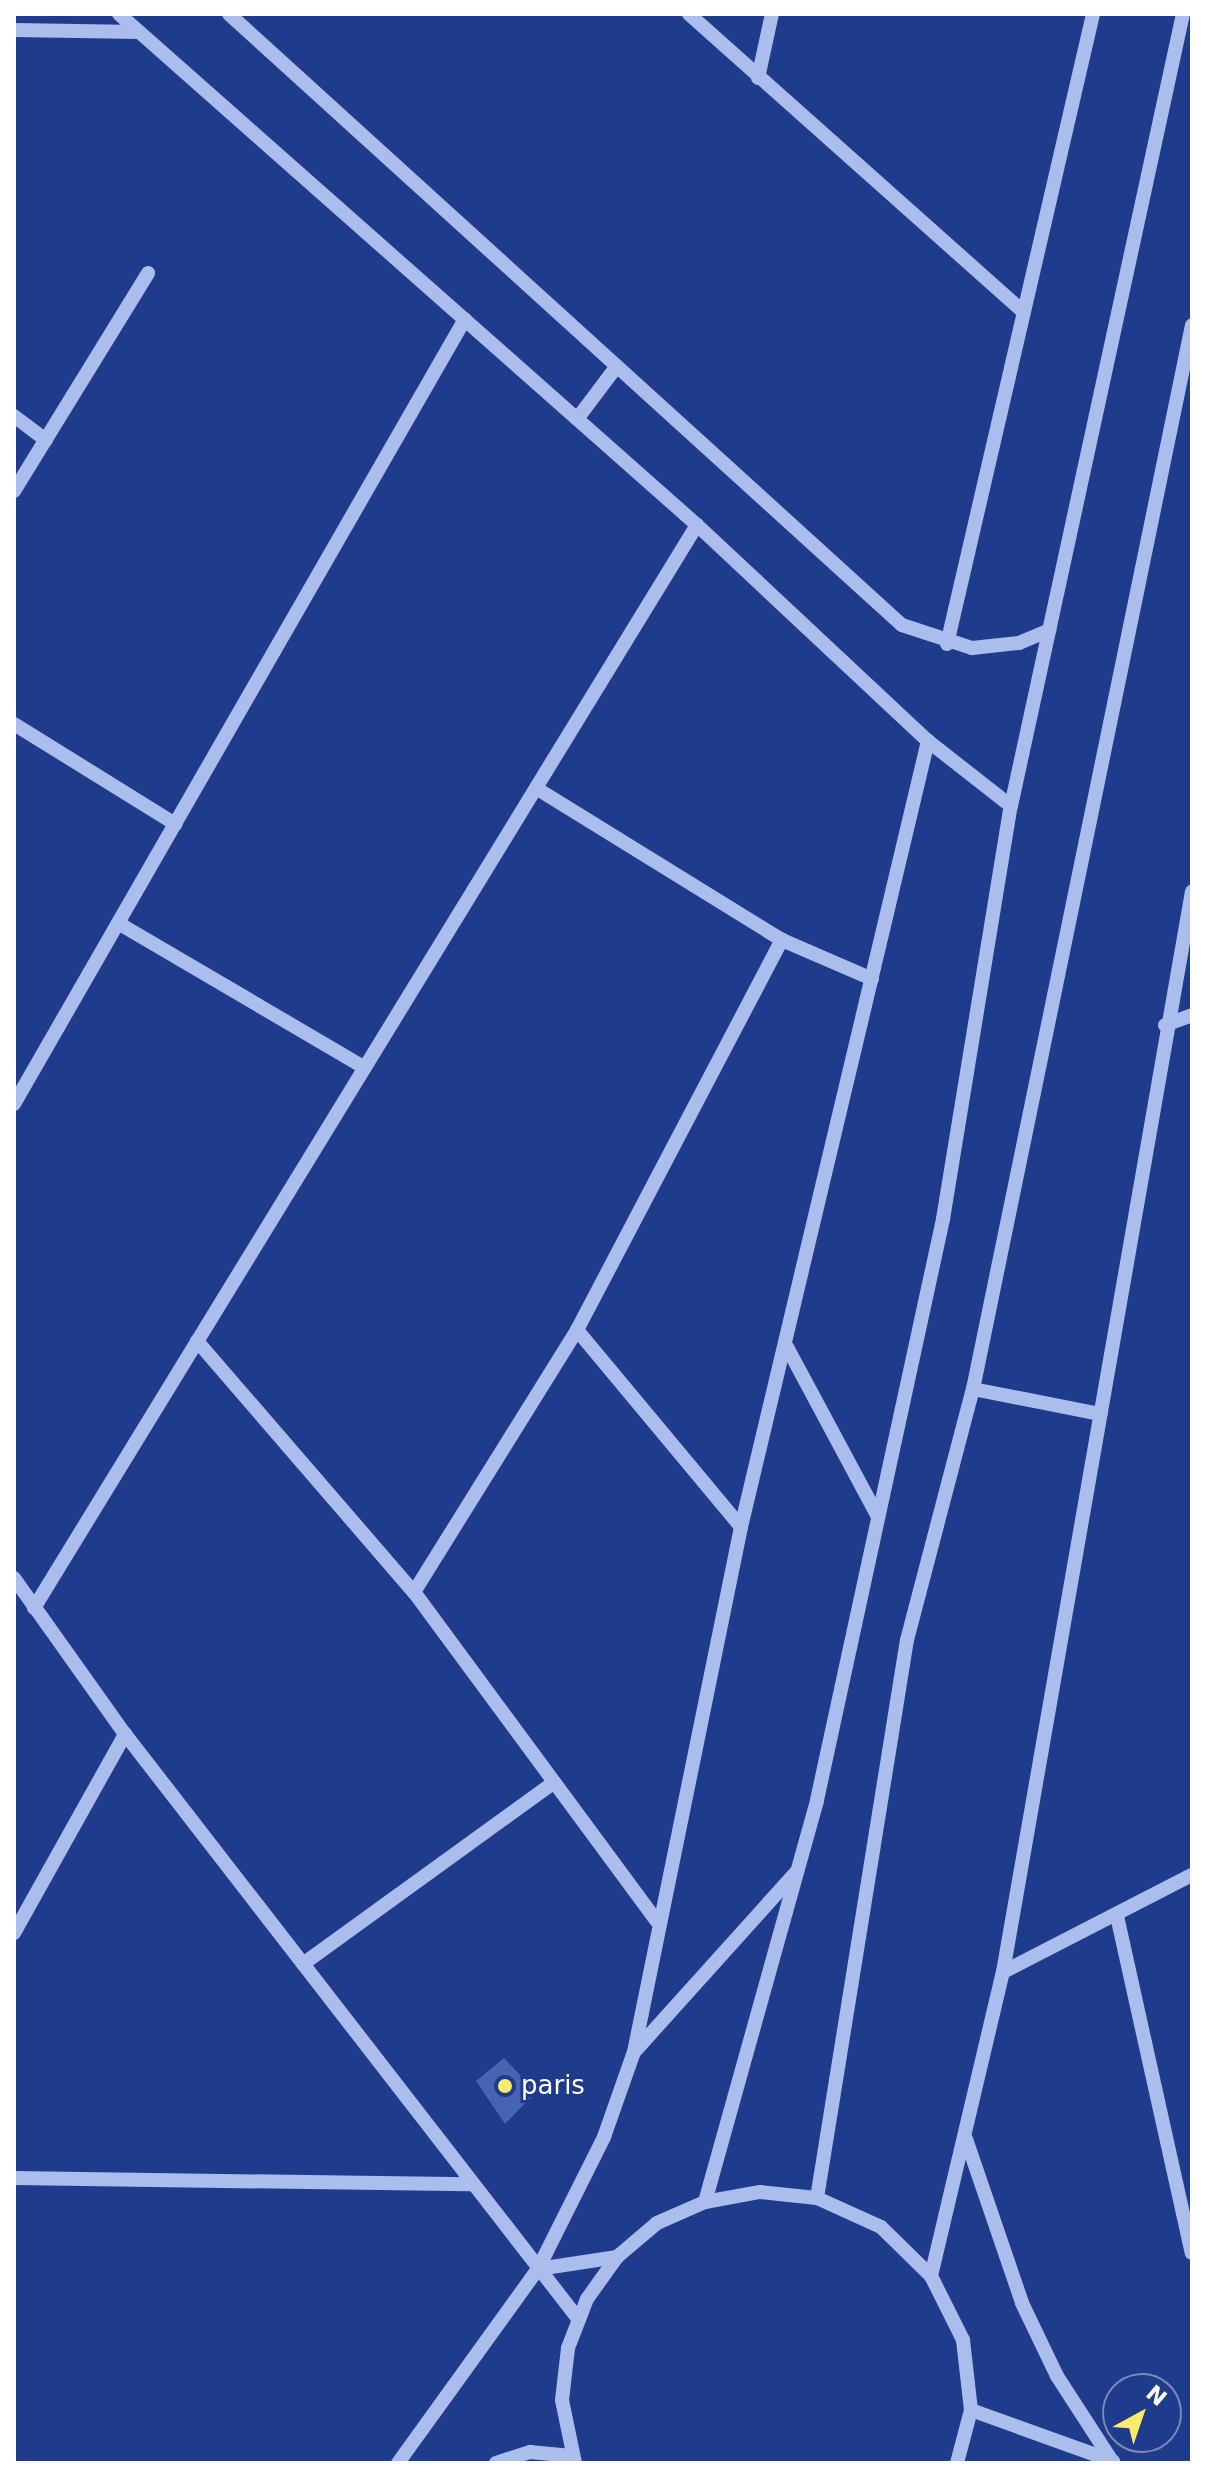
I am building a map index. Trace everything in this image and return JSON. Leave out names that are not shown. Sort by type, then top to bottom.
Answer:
[{"type":"street","points":[[119,14],[697,525],[928,741],[1011,806]]},
{"type":"street","points":[[229,14],[614,370],[873,603],[947,644],[993,649],[1049,630]]},
{"type":"street","points":[[689,14],[1023,312]]},
{"type":"street","points":[[758,78],[772,14]]},
{"type":"street","points":[[947,644],[1093,14]]},
{"type":"street","points":[[705,2202],[799,1869],[878,1517],[943,1219],[1011,806],[1183,14]]},
{"type":"street","points":[[14,30],[139,32]]},
{"type":"street","points":[[14,491],[148,273]]},
{"type":"street","points":[[14,1104],[465,319]]},
{"type":"street","points":[[817,2198],[907,1640],[973,1389],[1192,325]]},
{"type":"street","points":[[577,419],[614,370]]},
{"type":"street","points":[[14,416],[46,440]]},
{"type":"street","points":[[34,1608],[697,525]]},
{"type":"street","points":[[14,724],[175,824]]},
{"type":"street","points":[[398,2463],[538,2269],[604,2137],[634,2052],[657,1921],[741,1527],[787,1347],[928,741]]},
{"type":"street","points":[[536,788],[782,940],[872,979]]},
{"type":"street","points":[[931,2276],[1003,1972],[1101,1414],[1165,1025],[1192,891]]},
{"type":"street","points":[[118,923],[365,1068]]},
{"type":"street","points":[[414,1592],[577,1330],[782,940]]},
{"type":"street","points":[[1165,1025],[1192,1015]]},
{"type":"street","points":[[577,1330],[741,1527]]},
{"type":"street","points":[[197,1341],[414,1592],[657,1921]]},
{"type":"street","points":[[787,1347],[878,1517]]},
{"type":"street","points":[[973,1389],[1101,1414]]},
{"type":"street","points":[[14,1578],[125,1734],[470,2184],[579,2320]]},
{"type":"street","points":[[14,1933],[20,1905],[125,1734]]},
{"type":"street","points":[[303,1964],[554,1782]]},
{"type":"street","points":[[634,2052],[799,1869]]},
{"type":"street","points":[[1003,1972],[1192,1875]]},
{"type":"street","points":[[1117,1916],[1192,2253]]},
{"type":"street","points":[[965,2137],[1022,2303],[1057,2376],[1114,2462]]},
{"type":"street","points":[[14,2178],[470,2184]]},
{"type":"street","points":[[496,2463],[530,2452],[574,2460],[562,2400],[579,2320],[617,2257],[657,2223],[705,2202],[760,2192],[817,2198],[881,2227],[931,2276],[963,2340],[971,2410],[957,2463]]},
{"type":"street","points":[[538,2269],[617,2257]]},
{"type":"street","points":[[971,2410],[1114,2462]]},
{"type":"building","name":"paris","points":[[504,2058],[536,2092],[505,2124],[476,2081]]},
{"type":"place","name":"paris","points":[[505,2086]]}]
